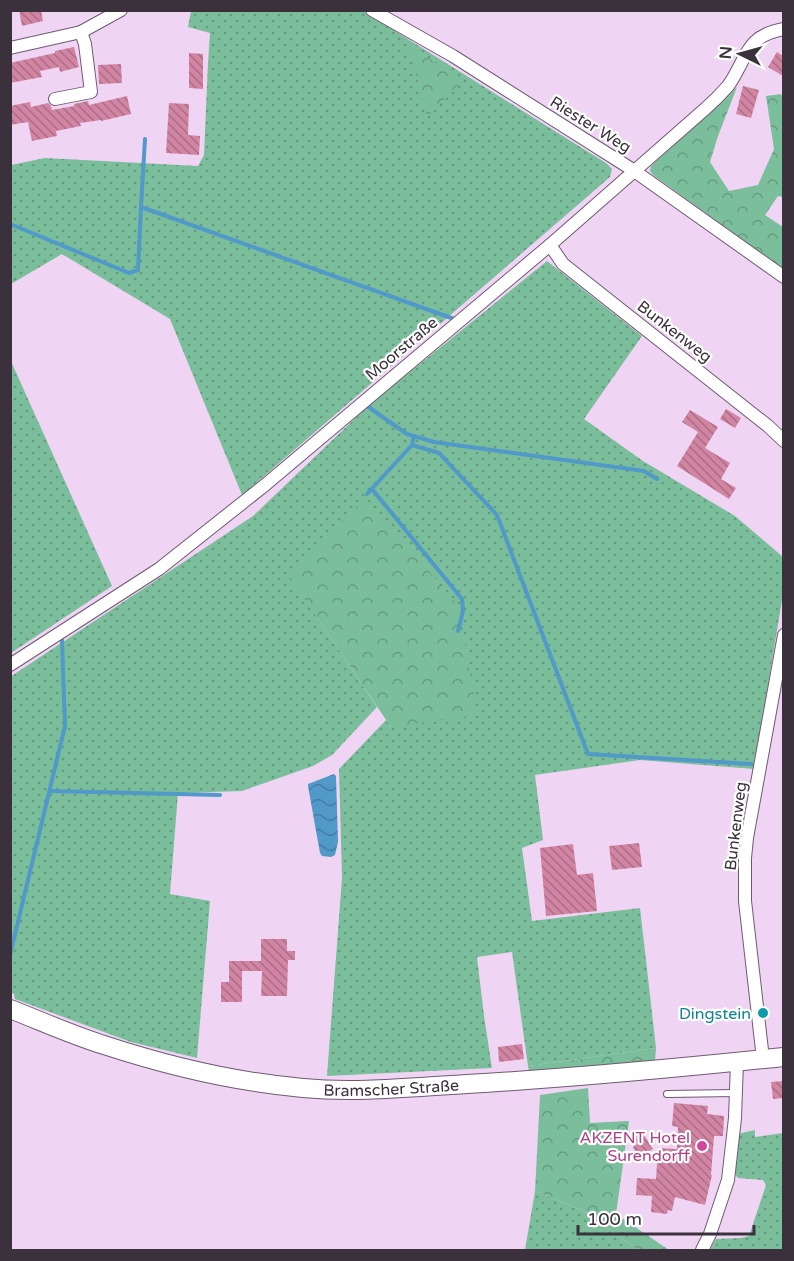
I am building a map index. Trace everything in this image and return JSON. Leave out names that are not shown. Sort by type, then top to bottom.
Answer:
[{"type":"street","points":[[10,48],[81,32],[121,10]]},
{"type":"street","name":"Riester Weg","points":[[372,10],[453,56],[633,170],[783,278]]},
{"type":"street","name":"Moorstraße","points":[[10,665],[159,568],[265,485],[550,244],[721,94],[752,43],[771,31],[783,29]]},
{"type":"street","points":[[55,99],[91,93],[85,44],[81,32]]},
{"type":"street","name":"Bunkenweg","points":[[550,244],[563,264],[768,426],[783,441]]},
{"type":"street","name":"Bunkenweg","points":[[763,1059],[745,901],[744,858],[783,635]]},
{"type":"street","name":"Bramscher Straße","points":[[10,1009],[102,1045],[170,1064],[304,1088],[369,1090],[520,1081],[783,1057]]},
{"type":"street","points":[[702,1251],[728,1180],[737,1093],[737,1062]]},
{"type":"lane","points":[[667,1094],[737,1093]]},
{"type":"green space","points":[[191,11],[363,11],[606,163],[612,169],[610,177],[242,495],[170,319],[62,254],[11,284],[11,165],[45,158],[198,166],[204,155],[210,33],[188,27]]},
{"type":"green space","points":[[409,46],[463,80],[427,117]]},
{"type":"green space","points":[[737,87],[710,162],[729,191],[758,185],[774,149],[766,96],[781,94],[784,101],[783,197],[778,196],[765,215],[783,227],[783,269],[650,171],[651,166]]},
{"type":"green space","points":[[547,261],[642,336],[584,419],[643,461],[735,516],[783,557],[783,594],[754,769],[640,760],[535,775],[543,840],[522,848],[532,921],[640,908],[656,1048],[528,1066],[512,952],[477,957],[492,1068],[327,1076],[342,878],[339,769],[386,720],[391,727],[288,574],[377,707],[332,755],[313,766],[242,791],[178,793],[170,894],[210,901],[197,1058],[131,1042],[15,999],[14,994],[11,993],[10,677],[253,516],[368,406]]},
{"type":"green space","points":[[10,359],[112,586],[11,653],[10,653]]},
{"type":"green space","points":[[365,498],[459,606],[477,715],[391,727],[288,574]]},
{"type":"green space","points":[[656,1048],[655,1061],[529,1071],[528,1066]]},
{"type":"green space","points":[[588,1088],[590,1123],[629,1121],[616,1214],[669,1250],[638,1250],[584,1211],[535,1191],[540,1095]]},
{"type":"green space","points":[[755,1130],[755,1137],[783,1133],[783,1250],[710,1250],[716,1239],[749,1236],[766,1185],[763,1180],[738,1178],[733,1172],[738,1134]]},
{"type":"green space","points":[[535,1191],[584,1211],[638,1250],[525,1250]]},
{"type":"water","points":[[334,774],[336,776],[338,842],[335,855],[331,857],[322,856],[320,853],[308,784]]},
{"type":"building","points":[[19,10],[41,10],[43,21],[22,26]]},
{"type":"building","points":[[74,47],[79,67],[60,72],[59,67],[40,71],[42,77],[10,83],[10,63]]},
{"type":"building","points":[[777,52],[783,56],[783,76],[768,67]]},
{"type":"building","points":[[189,53],[203,54],[203,89],[189,88]]},
{"type":"building","points":[[121,64],[122,83],[99,84],[98,65]]},
{"type":"building","points":[[743,86],[759,90],[751,118],[736,114]]},
{"type":"building","points":[[127,96],[131,114],[80,123],[81,126],[56,131],[57,136],[32,141],[28,122],[10,125],[10,106],[30,102],[31,107],[48,103],[52,110],[88,101],[89,105]]},
{"type":"building","points":[[169,103],[189,104],[188,135],[200,136],[199,155],[166,153]]},
{"type":"building","points":[[726,409],[741,418],[735,428],[720,419]]},
{"type":"building","points":[[690,410],[718,427],[705,448],[730,463],[721,479],[736,488],[729,499],[677,466],[698,432],[682,422]]},
{"type":"building","points":[[639,843],[642,867],[612,870],[609,846]]},
{"type":"building","points":[[573,844],[577,875],[593,873],[597,911],[546,916],[540,848]]},
{"type":"building","points":[[261,939],[287,939],[287,951],[295,951],[295,960],[288,960],[287,996],[261,996],[262,971],[242,971],[242,1002],[221,1002],[221,982],[229,982],[229,961],[261,961]]},
{"type":"building","points":[[522,1044],[524,1059],[499,1062],[498,1047]]},
{"type":"building","points":[[783,1081],[783,1098],[773,1099],[771,1082]]},
{"type":"building","points":[[674,1103],[708,1106],[707,1114],[724,1116],[723,1136],[714,1136],[712,1175],[705,1205],[675,1197],[672,1211],[668,1210],[667,1214],[651,1212],[652,1196],[636,1195],[637,1178],[656,1179],[658,1148],[677,1149],[678,1127],[672,1126]]},
{"type":"building","points":[[642,1132],[653,1149],[638,1156],[633,1147],[637,1144],[633,1138]]},
{"type":"waterway","points":[[10,224],[129,273],[138,270],[145,139]]},
{"type":"waterway","points":[[141,207],[454,319]]},
{"type":"waterway","points":[[367,406],[407,434],[434,442],[644,471],[657,479]]},
{"type":"waterway","points":[[414,436],[412,445],[439,453],[497,515],[588,754],[751,764]]},
{"type":"waterway","points":[[367,494],[412,445]]},
{"type":"waterway","points":[[372,489],[462,599],[463,611],[458,631]]},
{"type":"waterway","points":[[10,955],[65,726],[62,640]]},
{"type":"waterway","points":[[50,791],[220,795]]},
{"type":"place","name":"Dingstein","points":[[763,1013]]},
{"type":"place","name":"AKZENT Hotel Surendorff","points":[[702,1146]]}]
